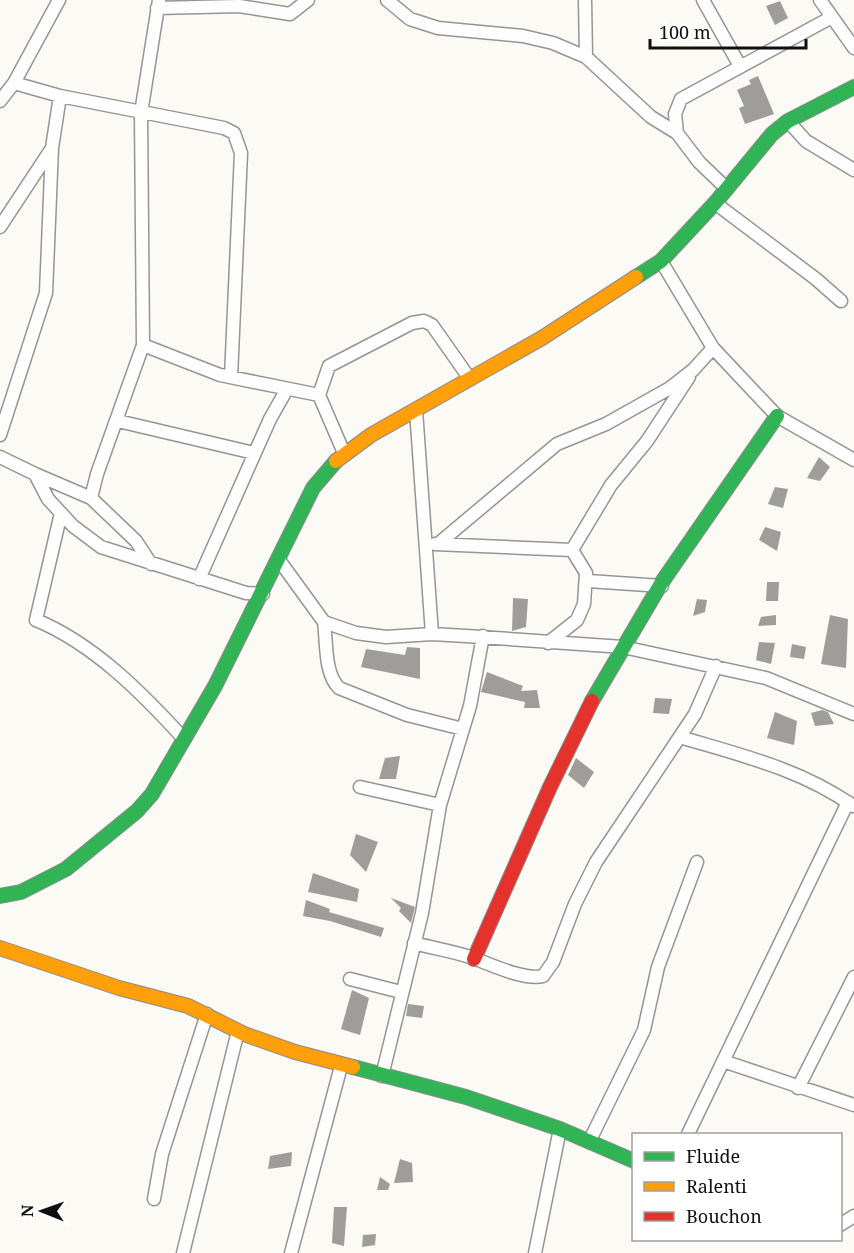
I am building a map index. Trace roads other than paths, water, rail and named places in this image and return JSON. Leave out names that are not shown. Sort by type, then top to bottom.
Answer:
[{"type":"street","points":[[0,100],[14,83],[59,0]]},
{"type":"street","points":[[91,498],[97,474],[118,421],[143,345],[141,113],[158,4],[239,6],[290,14],[308,0]]},
{"type":"street","points":[[387,0],[410,19],[438,28],[523,36],[553,43],[586,57],[651,117],[677,133],[699,162],[727,189]]},
{"type":"street","points":[[585,0],[586,57]]},
{"type":"street","points":[[703,0],[740,66]]},
{"type":"street","points":[[820,0],[854,48]]},
{"type":"street","points":[[677,133],[675,114],[681,99],[832,17]]},
{"type":"street","points":[[14,83],[60,96],[224,128],[234,134],[241,153],[231,377]]},
{"type":"street","points":[[0,896],[21,892],[56,875],[137,811],[158,786],[263,594],[319,478],[344,453],[588,310],[661,261],[715,203],[762,145],[788,121],[854,87]]},
{"type":"street","points":[[0,435],[46,293],[52,148],[60,96]]},
{"type":"street","points":[[788,121],[806,141],[854,170]]},
{"type":"street","points":[[0,227],[52,148]]},
{"type":"street","points":[[715,203],[776,248],[841,301]]},
{"type":"street","points":[[661,261],[713,348],[777,416],[854,460]]},
{"type":"street","points":[[344,453],[319,396],[329,366],[412,323],[424,321],[432,325],[470,379]]},
{"type":"street","points":[[143,345],[206,370],[319,396]]},
{"type":"street","points":[[432,545],[557,444],[616,418],[670,388],[693,370],[713,348]]},
{"type":"street","points":[[572,550],[612,485],[675,401],[693,370]]},
{"type":"street","points":[[199,579],[254,453],[287,389]]},
{"type":"street","points":[[416,410],[432,545],[432,634]]},
{"type":"street","points":[[474,959],[562,759],[623,647],[777,416]]},
{"type":"street","points":[[118,421],[254,453]]},
{"type":"street","points":[[0,457],[91,498],[136,541],[151,564]]},
{"type":"street","points":[[35,474],[48,500],[72,526],[101,547],[246,593],[263,594]]},
{"type":"street","points":[[61,513],[36,620],[62,632],[104,663],[146,698],[184,739]]},
{"type":"street","points":[[432,545],[572,550]]},
{"type":"street","points":[[548,643],[581,614],[588,581],[586,573],[572,550]]},
{"type":"street","points":[[279,560],[324,622],[329,669],[333,682],[339,688],[407,715],[463,729]]},
{"type":"street","points":[[588,581],[662,586]]},
{"type":"street","points":[[324,622],[370,636],[397,637],[432,634],[483,636],[548,643],[623,647],[766,678],[854,714]]},
{"type":"street","points":[[382,1077],[422,913],[440,805],[463,729],[483,636]]},
{"type":"street","points":[[414,943],[530,976],[538,977],[548,971],[574,904],[596,862],[701,704],[716,666]]},
{"type":"street","points":[[680,737],[784,769],[818,783],[851,804],[688,1133]]},
{"type":"street","points":[[360,787],[440,805]]},
{"type":"street","points":[[589,1142],[644,1030],[658,967],[697,862]]},
{"type":"street","points":[[0,948],[109,984],[188,1006],[238,1031],[295,1052],[382,1077],[466,1097],[560,1129],[632,1161]]},
{"type":"street","points":[[798,1088],[854,977]]},
{"type":"street","points":[[350,979],[401,992]]},
{"type":"street","points":[[154,1199],[162,1154],[207,1014]]},
{"type":"street","points":[[183,1253],[238,1031]]},
{"type":"street","points":[[723,1061],[854,1105]]},
{"type":"street","points":[[291,1253],[340,1070]]},
{"type":"street","points":[[535,1253],[560,1129]]}]
